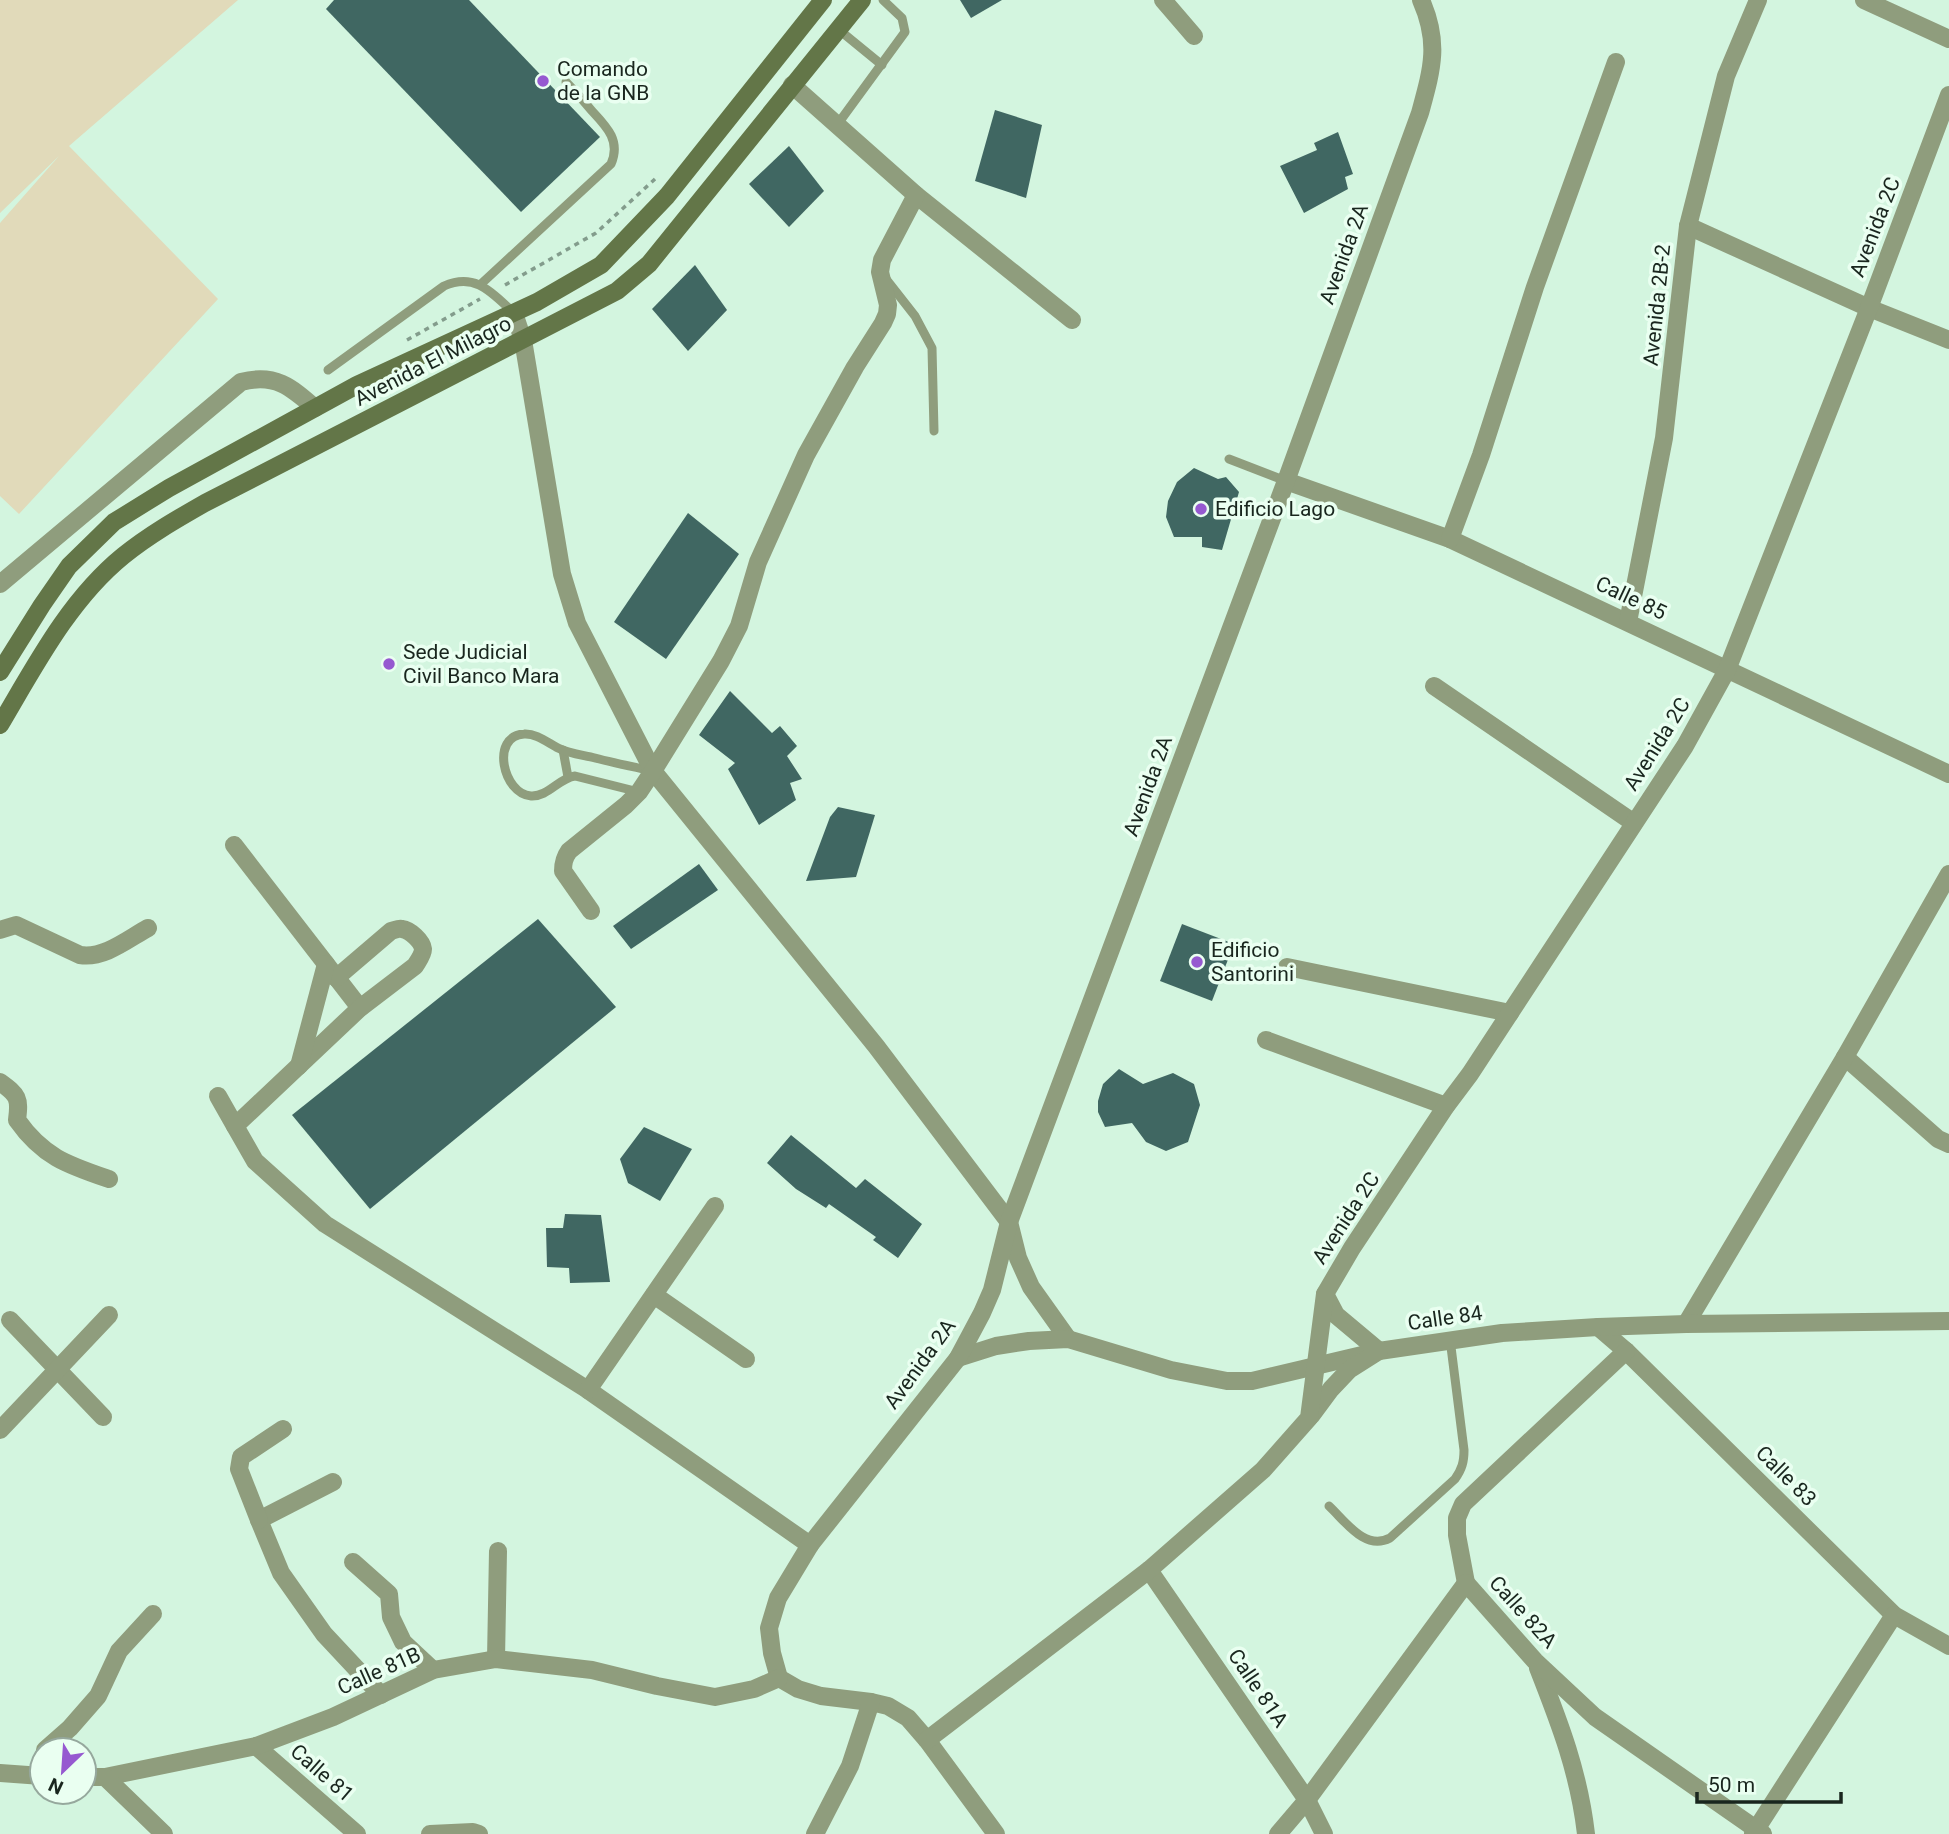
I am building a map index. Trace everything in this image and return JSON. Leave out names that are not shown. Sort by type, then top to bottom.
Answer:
[{"type":"main road","name":"Avenida El Milagro","points":[[0,672],[69,566],[114,522],[169,488],[357,385],[537,302],[601,265],[667,196],[823,0]]},
{"type":"main road","name":"Avenida El Milagro","points":[[0,725],[45,649],[74,609],[122,557],[157,531],[205,503],[617,291],[649,264],[862,0]]},
{"type":"street","points":[[1163,0],[1194,36]]},
{"type":"street","name":"Avenida 2A","points":[[779,1678],[769,1628],[778,1598],[810,1545],[958,1358],[992,1290],[1009,1222],[1286,481],[1420,113],[1432,66],[1433,48],[1433,38],[1421,0]]},
{"type":"street","name":"Avenida 2B-2","points":[[1628,621],[1664,438],[1688,226],[1726,76],[1758,0]]},
{"type":"street","points":[[1864,0],[1949,39]]},
{"type":"street","points":[[1450,539],[1481,456],[1535,287],[1616,62]]},
{"type":"street","points":[[792,85],[916,195],[1072,320]]},
{"type":"street","name":"Avenida 2C","points":[[1309,1418],[1325,1294],[1352,1248],[1470,1074],[1685,746],[1727,670],[1949,95]]},
{"type":"street","points":[[591,911],[564,871],[565,857],[639,792],[727,649],[738,626],[758,562],[806,455],[887,314],[888,305],[880,272],[882,260],[916,195]]},
{"type":"street","points":[[1688,226],[1869,308],[1949,340]]},
{"type":"street","points":[[514,313],[523,340],[562,573],[577,623],[653,771],[876,1046],[1009,1222],[1018,1258],[1031,1287],[1068,1339]]},
{"type":"street","points":[[0,584],[241,382],[254,378],[287,384],[315,408]]},
{"type":"street","name":"Calle 85","points":[[1286,481],[1450,539],[1949,774]]},
{"type":"street","points":[[1434,686],[1634,822]]},
{"type":"street","points":[[234,845],[360,1009]]},
{"type":"street","points":[[1686,1324],[1845,1057],[1949,874]]},
{"type":"street","points":[[0,930],[16,925],[89,957],[101,954],[148,928]]},
{"type":"street","points":[[235,1126],[360,1009],[415,966],[423,949],[411,932],[401,928],[391,931],[331,971],[299,1066]]},
{"type":"street","points":[[1287,967],[1510,1013]]},
{"type":"street","points":[[1266,1040],[1446,1106]]},
{"type":"street","points":[[1845,1057],[1938,1139],[1949,1144]]},
{"type":"street","points":[[0,1082],[19,1100],[17,1120],[29,1137],[69,1166],[109,1180]]},
{"type":"street","points":[[218,1096],[255,1161],[325,1224],[587,1390],[810,1545]]},
{"type":"street","points":[[587,1390],[715,1206]]},
{"type":"street","points":[[927,1740],[1149,1570],[1263,1470],[1349,1370],[1379,1351],[1336,1315],[1325,1294]]},
{"type":"street","points":[[654,1295],[746,1359]]},
{"type":"street","points":[[0,1430],[109,1315]]},
{"type":"street","points":[[10,1320],[103,1418]]},
{"type":"street","name":"Calle 84","points":[[958,1358],[996,1346],[1068,1339],[1171,1370],[1227,1381],[1252,1381],[1379,1351],[1502,1333],[1686,1324],[1949,1321]]},
{"type":"street","name":"Calle 83","points":[[1598,1327],[1626,1350],[1894,1615],[1949,1646]]},
{"type":"street","points":[[1466,1583],[1457,1535],[1457,1518],[1463,1504],[1626,1350]]},
{"type":"street","points":[[283,1429],[241,1457],[239,1469],[281,1573],[324,1634],[381,1695]]},
{"type":"street","points":[[259,1520],[333,1482]]},
{"type":"street","points":[[496,1659],[498,1551]]},
{"type":"street","points":[[353,1562],[389,1594],[391,1617],[404,1642],[433,1670]]},
{"type":"street","name":"Calle 81A","points":[[1149,1570],[1307,1800],[1324,1834]]},
{"type":"street","name":"Calle 82A","points":[[1278,1834],[1307,1800],[1466,1583],[1535,1661],[1595,1717],[1758,1833]]},
{"type":"street","points":[[61,1736],[98,1696],[119,1651],[153,1614]]},
{"type":"street","points":[[1758,1833],[1894,1615]]},
{"type":"street","name":"Calle 81B","points":[[98,1777],[256,1746],[333,1717],[433,1670],[496,1659],[592,1670],[715,1697],[754,1689],[779,1678]]},
{"type":"street","points":[[1535,1661],[1574,1766],[1586,1834]]},
{"type":"street","points":[[779,1678],[798,1689],[821,1696],[888,1706],[908,1717],[996,1834]]},
{"type":"street","points":[[815,1834],[850,1766],[871,1702]]},
{"type":"street","name":"Calle 81","points":[[256,1746],[358,1834]]},
{"type":"street","points":[[8,1774],[28,1761]]},
{"type":"street","points":[[8,1774],[28,1775]]},
{"type":"street","points":[[105,1777],[164,1834]]},
{"type":"street","points":[[430,1834],[479,1834]]},
{"type":"lane","points":[[837,125],[905,32],[902,18],[883,0]]},
{"type":"lane","points":[[838,29],[882,65]]},
{"type":"lane","points":[[481,284],[611,164],[615,147],[610,130],[566,82]]},
{"type":"lane","points":[[880,272],[915,316],[932,348],[934,430]]},
{"type":"lane","points":[[328,370],[444,286],[454,282],[481,284],[514,313]]},
{"type":"lane","points":[[1229,459],[1286,481]]},
{"type":"lane","points":[[639,792],[575,776],[568,777],[544,793],[533,796],[517,789],[511,783],[505,768],[505,748],[517,735],[532,734],[563,750],[653,771]]},
{"type":"lane","points":[[563,750],[568,777]]},
{"type":"lane","points":[[1329,1506],[1360,1536],[1377,1542],[1383,1541],[1390,1538],[1455,1479],[1464,1462],[1464,1450],[1450,1339]]},
{"type":"shaded area","points":[[0,0],[238,0],[69,146],[218,299],[19,514],[0,496],[0,223],[59,156],[0,213]]},
{"type":"building","points":[[334,0],[469,0],[600,137],[521,212],[326,9]]},
{"type":"building","points":[[960,0],[1002,0],[971,18]]},
{"type":"building","points":[[995,110],[1042,125],[1026,198],[975,181]]},
{"type":"building","points":[[1338,132],[1353,174],[1345,177],[1348,189],[1304,213],[1280,166],[1317,150],[1314,143]]},
{"type":"building","points":[[789,146],[824,191],[789,227],[749,184]]},
{"type":"building","points":[[695,265],[727,310],[688,351],[652,309]]},
{"type":"building","name":"Edificio Lago","points":[[1194,468],[1218,479],[1226,477],[1239,492],[1222,550],[1202,547],[1202,537],[1174,537],[1166,517],[1168,501],[1177,482]]},
{"type":"building","points":[[688,513],[739,554],[666,659],[614,622]]},
{"type":"building","points":[[730,691],[772,733],[780,726],[797,746],[787,756],[802,779],[790,783],[796,800],[759,825],[728,769],[735,763],[699,735]]},
{"type":"building","points":[[838,807],[875,815],[856,877],[806,881],[830,817]]},
{"type":"building","points":[[699,864],[718,890],[631,949],[613,926]]},
{"type":"building","points":[[538,919],[616,1007],[370,1209],[292,1115]]},
{"type":"building","name":"Edificio Santorini","points":[[1182,924],[1234,944],[1212,1001],[1160,981]]},
{"type":"building","points":[[1119,1069],[1143,1084],[1173,1073],[1194,1084],[1200,1105],[1188,1142],[1166,1151],[1146,1142],[1132,1123],[1105,1127],[1098,1112],[1098,1101],[1103,1084]]},
{"type":"building","points":[[644,1127],[692,1149],[660,1201],[628,1183],[620,1159]]},
{"type":"building","points":[[791,1135],[856,1188],[865,1179],[922,1224],[898,1258],[873,1240],[876,1237],[829,1204],[826,1208],[796,1189],[767,1163]]},
{"type":"building","points":[[565,1214],[601,1215],[610,1282],[570,1283],[569,1268],[547,1267],[546,1228],[563,1228]]},
{"type":"place","name":"Comando de la GNB","points":[[543,81]]},
{"type":"place","name":"Edificio Lago","points":[[1201,509]]},
{"type":"place","name":"Sede Judicial Civil Banco Mara","points":[[389,664]]},
{"type":"place","name":"Edificio Santorini","points":[[1197,962]]}]
